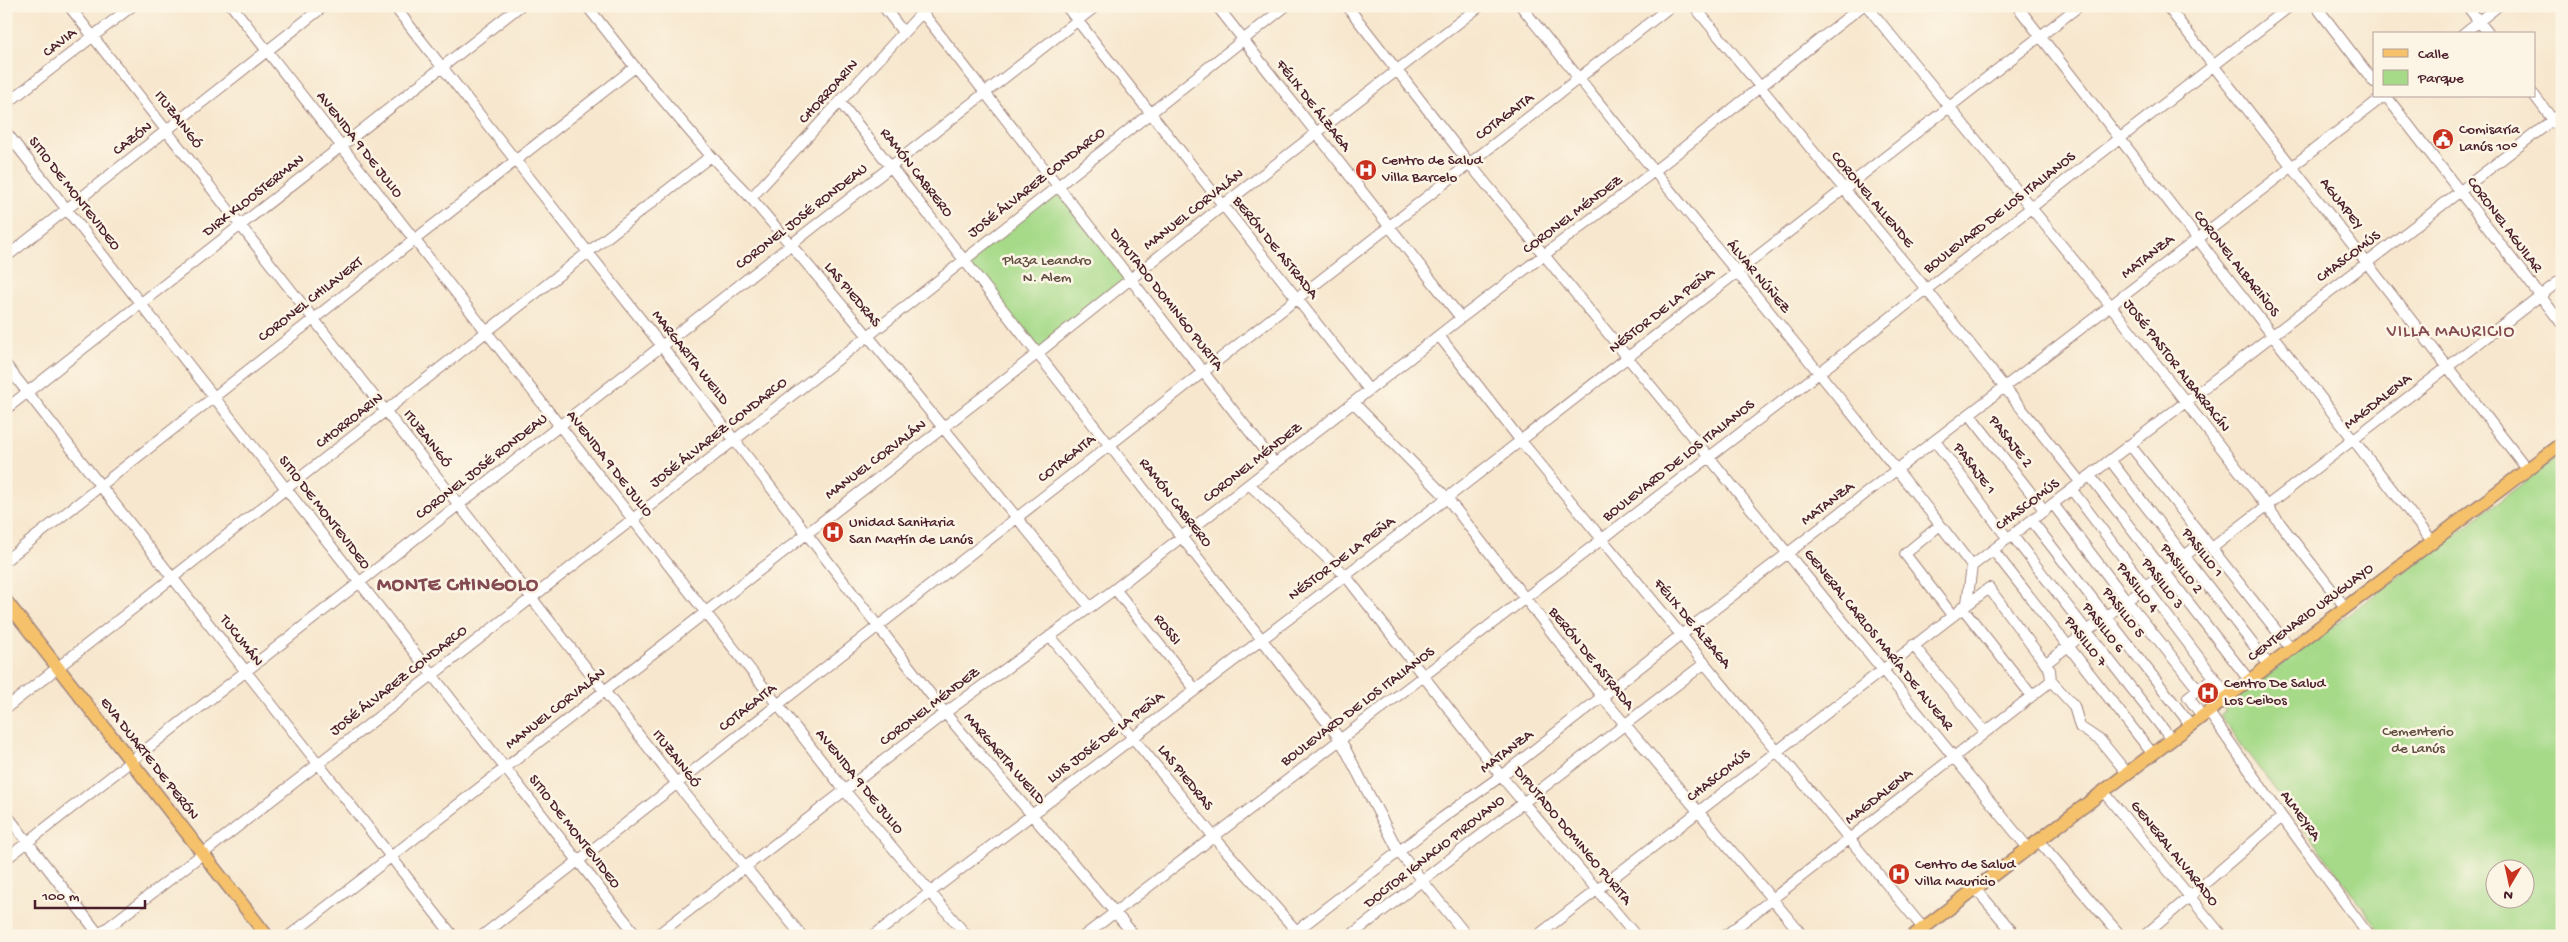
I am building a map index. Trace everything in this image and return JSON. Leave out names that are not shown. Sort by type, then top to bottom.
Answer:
[{"type":"main road","name":"CENTENARIO URUGUAYO","points":[[1918,932],[2562,443]]},
{"type":"main road","name":"EVA DUARTE DE PERÓN","points":[[6,601],[267,936]]},
{"type":"street","name":"ITUZAINGÓ","points":[[69,6],[168,130],[312,318],[676,784],[743,868],[802,936]]},
{"type":"street","name":"CAVIA","points":[[6,104],[132,6]]},
{"type":"street","name":"AVENIDA 9 DE JULIO","points":[[232,6],[777,704],[845,790],[967,936]]},
{"type":"street","name":"CAZÓN","points":[[6,257],[324,6]]},
{"type":"street","name":"MARGARITA WEILD","points":[[394,6],[661,345],[945,713],[1134,936]]},
{"type":"street","name":"DIRK KLOOSTERMAN","points":[[6,409],[520,6]]},
{"type":"street","name":"LAS PIEDRAS","points":[[588,6],[635,66],[711,156],[751,198],[868,336],[1090,607]]},
{"type":"street","points":[[883,6],[903,32]]},
{"type":"street","name":"BERÓN DE ASTRADA","points":[[1066,6],[1222,206],[1370,390]]},
{"type":"street","name":"CORONEL JOSÉ RONDEAU","points":[[6,859],[1096,6]]},
{"type":"street","name":"FÉLIX DE ÁLZAGA","points":[[1216,6],[1461,318]]},
{"type":"street","name":"JOSÉ ÁLVAREZ CONDARCO","points":[[99,935],[868,336],[1286,6]]},
{"type":"street","name":"GENERAL CARLOS MARÍA DE ALVEAR","points":[[1347,6],[1469,163],[1953,757],[2121,936]]},
{"type":"street","name":"MANUEL CORVALÁN","points":[[289,936],[1480,6]]},
{"type":"street","name":"ÁLVAR NÚÑEZ","points":[[1521,6],[1735,273],[1819,373],[1972,566]]},
{"type":"street","name":"COTAGAITA","points":[[482,936],[576,860],[676,784],[1671,6]]},
{"type":"street","name":"CORONEL ALLENDE","points":[[1694,6],[2082,483]]},
{"type":"street","name":"CORONEL MÉNDEZ","points":[[656,936],[945,713],[1115,589],[1250,485],[1440,337],[1461,318],[1653,172],[1862,6]]},
{"type":"street","name":"JOSÉ PASTOR ALBARRACÍN","points":[[1867,6],[2111,306],[2345,608]]},
{"type":"street","name":"CORONEL ALBARIÑOS","points":[[2017,6],[2432,541]]},
{"type":"street","name":"NÉSTOR DE LA PEÑA","points":[[1263,638],[1447,498],[2079,6]]},
{"type":"street","name":"AGUAPEY","points":[[2167,6],[2449,366],[2527,469]]},
{"type":"street","name":"BOULEVARD DE LOS ITALIANOS","points":[[1084,936],[1819,373],[2290,6]]},
{"type":"street","points":[[2316,6],[2373,81]]},
{"type":"street","points":[[2467,6],[2487,32]]},
{"type":"street","points":[[2465,32],[2498,6]]},
{"type":"street","name":"CHORROARIN","points":[[751,198],[925,9]]},
{"type":"street","name":"DIPUTADO DOMINGO PURITA","points":[[925,9],[985,93],[1275,464]]},
{"type":"street","name":"CORONEL CHILAVERT","points":[[6,560],[100,484],[635,66]]},
{"type":"street","name":"MATANZA","points":[[1296,934],[1399,852],[1501,776],[2197,238],[2382,98]]},
{"type":"street","name":"CORONEL AGUILAR","points":[[2387,98],[2562,324]]},
{"type":"street","points":[[2536,98],[2562,132]]},
{"type":"street","name":"RAMÓN CABRERO","points":[[840,102],[1263,638],[1340,739],[1399,852],[1467,936]]},
{"type":"street","name":"CHASCOMÚS","points":[[1972,566],[2562,113]]},
{"type":"street","name":"SITIO DE MONTEVIDEO","points":[[6,132],[637,936]]},
{"type":"street","name":"CHORROARIN","points":[[6,708],[589,254],[711,156]]},
{"type":"street","name":"MAGDALENA","points":[[2045,664],[2186,556],[2267,507],[2562,279]]},
{"type":"street","name":"FÉLIX DE ÁLZAGA","points":[[1440,337],[1521,440],[1850,839],[1918,932]]},
{"type":"street","name":"TUCUMÁN","points":[[6,365],[453,936]]},
{"type":"street","name":"BERÓN DE ASTRADA","points":[[1354,403],[1447,498],[1602,697],[1803,936]]},
{"type":"street","name":"PASAJE 2","points":[[1970,415],[2049,508]]},
{"type":"street","name":"PASAJE 1","points":[[1935,441],[2010,537]]},
{"type":"street","points":[[2130,445],[2291,649]]},
{"type":"street","name":"PASILLO 1","points":[[2110,460],[2269,665]]},
{"type":"street","name":"PASILLO 2","points":[[2090,476],[2249,680]]},
{"type":"street","name":"DIPUTADO DOMINGO PURITA","points":[[1250,485],[1345,575],[1501,776],[1636,936]]},
{"type":"street","name":"PASILLO 3","points":[[2072,490],[2228,696]]},
{"type":"street","name":"PASILLO 4","points":[[2049,508],[2198,689]]},
{"type":"street","name":"PASILLO 5","points":[[2032,521],[2190,724]]},
{"type":"street","points":[[1940,525],[1905,554],[1952,615]]},
{"type":"street","name":"PASILLO 6","points":[[2010,537],[2171,739]]},
{"type":"street","name":"PASILLO 7","points":[[1993,550],[2152,753]]},
{"type":"street","points":[[1972,566],[1964,605],[2032,696]]},
{"type":"street","name":"CHASCOMÚS","points":[[1537,936],[1964,605],[1989,588],[2045,664]]},
{"type":"street","name":"ROSSI","points":[[1115,589],[1195,689]]},
{"type":"street","name":"LAS PIEDRAS","points":[[1050,636],[1296,934]]},
{"type":"street","name":"LUIS JOSÉ DE LA PEÑA","points":[[873,936],[1263,638]]},
{"type":"street","points":[[1913,645],[1985,732]]},
{"type":"street","name":"DOCTOR IGNACIO PIROVANO","points":[[1350,936],[1705,663]]},
{"type":"street","points":[[2045,664],[2050,670],[2051,681],[2074,706],[2080,727],[2101,741],[2126,773]]},
{"type":"street","points":[[2198,689],[2214,677]]},
{"type":"street","name":"MAGDALENA","points":[[1725,936],[2051,681]]},
{"type":"street","name":"ALMEYRA","points":[[2198,689],[2188,697],[2205,713],[2369,936]]},
{"type":"street","name":"GENERAL ALVARADO","points":[[2102,791],[2222,936]]},
{"type":"street","points":[[6,814],[99,935]]},
{"type":"street","points":[[2144,936],[2282,817]]},
{"type":"street","points":[[1975,888],[2016,936]]},
{"type":"green space","name":"Plaza Leandro N. Alem","points":[[1058,187],[1130,279],[1037,353],[964,259]]},
{"type":"green space","name":"Cementerio de Lanús","points":[[2562,454],[2562,936],[2384,936],[2220,716],[2225,712],[2224,708]]},
{"type":"place","name":"Comisaría Lanús 10°","points":[[2443,139]]},
{"type":"place","name":"Centro de Salud Villa Barcelo","points":[[1366,170]]},
{"type":"place","name":"Unidad Sanitaria San Martín de Lanús","points":[[833,532]]},
{"type":"place","name":"Centro De Salud Los Ceibos","points":[[2208,693]]},
{"type":"place","name":"Centro de Salud Villa Mauricio","points":[[1899,874]]},
{"type":"district","name":"VILLA MAURICIO","points":[[2451,332]]},
{"type":"district","name":"MONTE CHINGOLO","points":[[458,586]]}]
